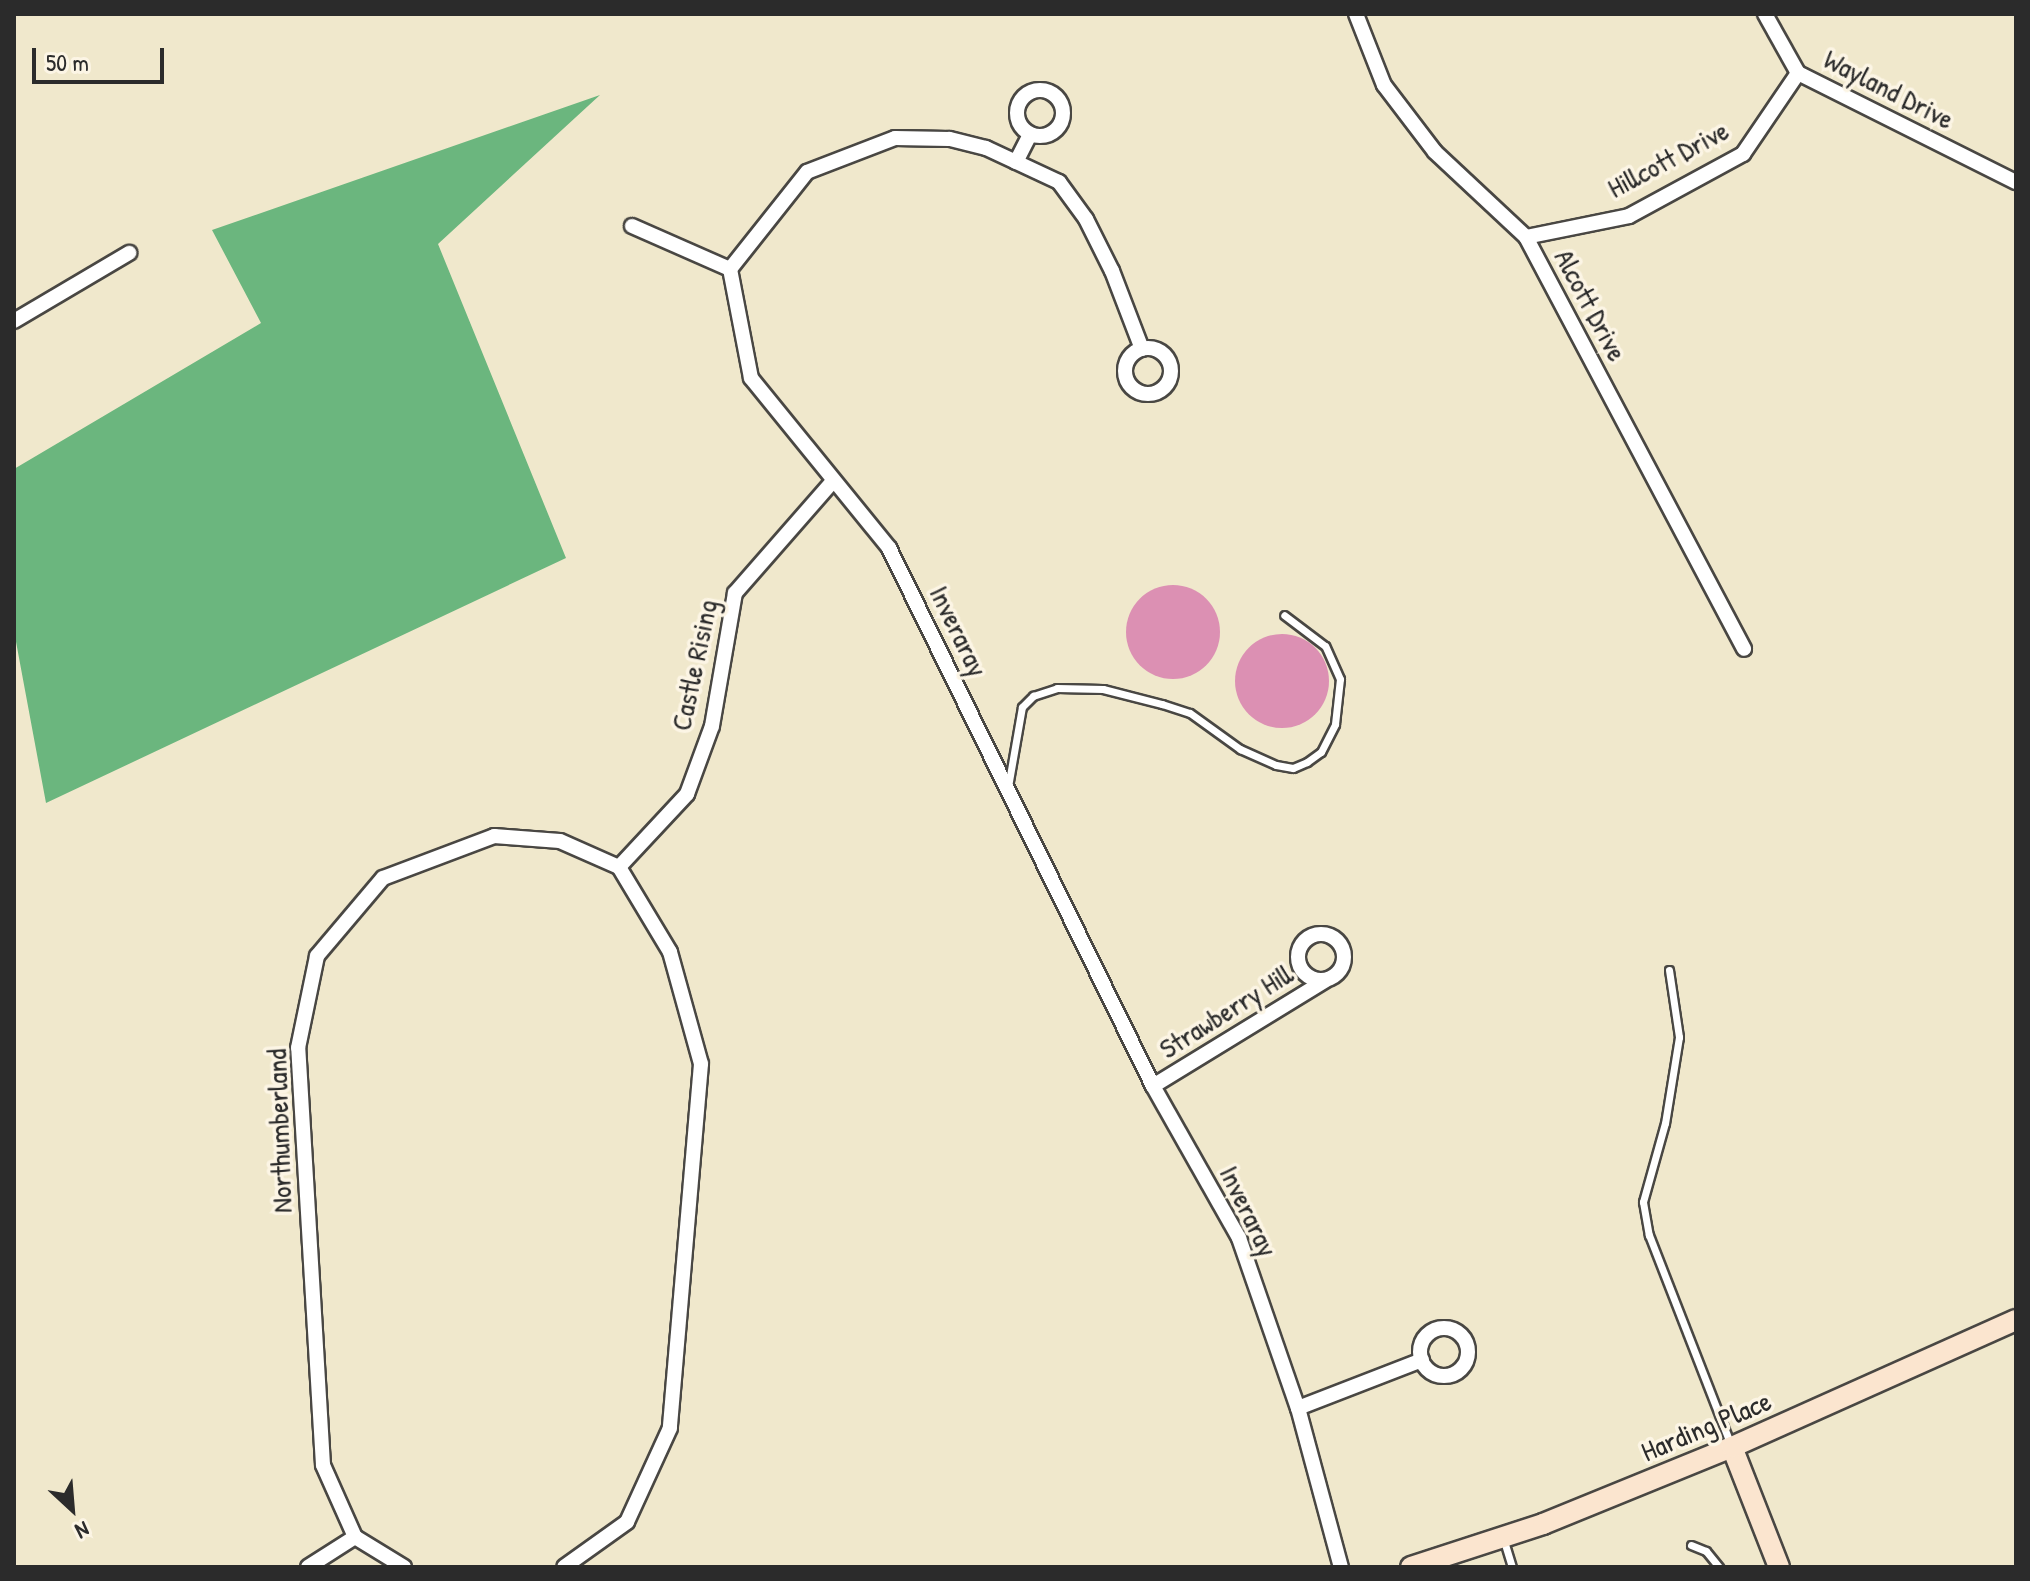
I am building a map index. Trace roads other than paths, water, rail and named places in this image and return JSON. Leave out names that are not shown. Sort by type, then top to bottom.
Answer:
[{"type":"main road","name":"Harding Place","points":[[1411,1567],[1503,1539],[1732,1447],[2016,1320]]},
{"type":"main road","points":[[1732,1447],[1779,1567]]},
{"type":"street","name":"Alcott Drive","points":[[1356,14],[1384,85],[1435,152],[1526,237],[1744,649]]},
{"type":"street","name":"Wayland Drive","points":[[1765,14],[1798,73],[2016,182]]},
{"type":"street","name":"Hillcott Drive","points":[[1526,237],[1629,216],[1743,154],[1798,73]]},
{"type":"street","points":[[1016,162],[1030,134]]},
{"type":"street","points":[[632,226],[730,269],[807,172],[895,138],[949,139],[986,148],[1059,182],[1086,219],[1112,271],[1142,349]]},
{"type":"street","points":[[14,321],[129,253]]},
{"type":"street","name":"Inveraray","points":[[730,269],[751,378],[889,548],[1153,1086],[1239,1238],[1298,1408],[1341,1567]]},
{"type":"street","name":"Castle Rising","points":[[619,867],[687,794],[712,726],[735,593],[833,481]]},
{"type":"street","name":"Northumberland","points":[[355,1537],[323,1465],[298,1048],[317,956],[383,878],[494,836],[560,841],[619,867]]},
{"type":"street","points":[[564,1567],[627,1522],[670,1428],[701,1064],[670,952],[619,867]]},
{"type":"street","name":"Strawberry Hill","points":[[1153,1086],[1326,980]]},
{"type":"street","points":[[1298,1408],[1422,1360]]},
{"type":"street","points":[[308,1567],[355,1537],[404,1567]]},
{"type":"lane","points":[[1007,789],[1022,707],[1033,696],[1057,688],[1103,689],[1162,704],[1190,713],[1240,749],[1276,765],[1293,768],[1307,762],[1321,752],[1335,724],[1340,679],[1325,646],[1284,615]]},
{"type":"lane","points":[[1669,970],[1679,1037],[1665,1123],[1643,1202],[1649,1235],[1732,1447]]},
{"type":"lane","points":[[1503,1539],[1512,1567]]},
{"type":"lane","points":[[1691,1545],[1706,1551],[1719,1567]]}]
